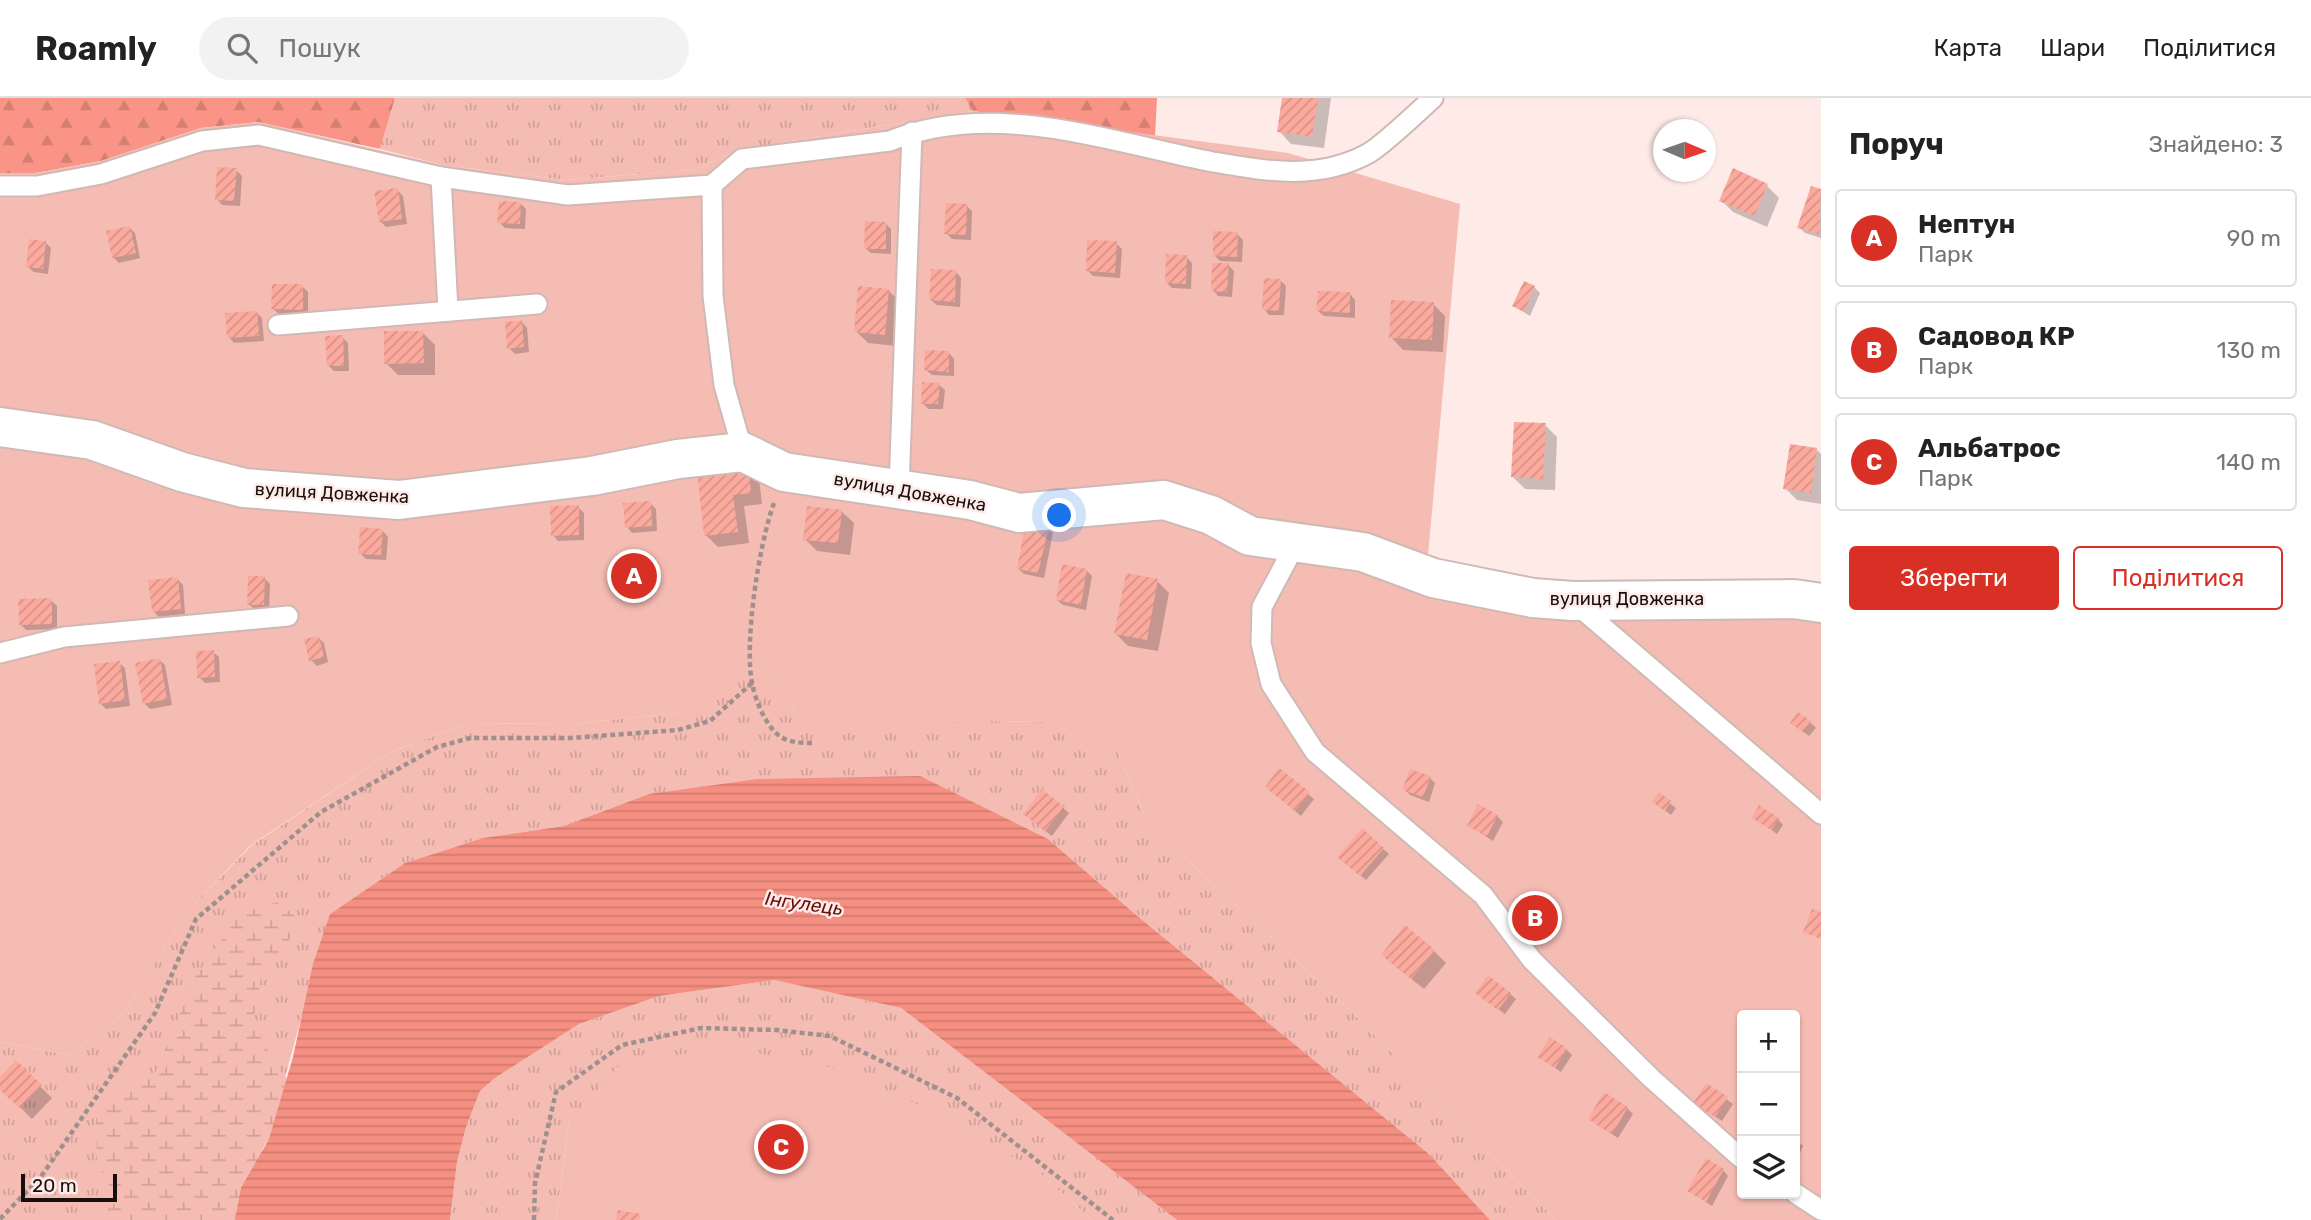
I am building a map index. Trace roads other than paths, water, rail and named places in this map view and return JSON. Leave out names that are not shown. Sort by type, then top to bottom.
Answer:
[{"type":"street","name":"вулиця Довженка","points":[[0,427],[92,440],[182,472],[244,488],[399,499],[580,478],[678,459],[743,452],[784,472],[970,500],[1019,513],[1164,500],[1212,515],[1250,536],[1363,552],[1433,578],[1533,598],[1573,601],[1794,599],[1821,603]]},
{"type":"lane","points":[[0,186],[37,186],[101,174],[202,141],[259,135],[441,177],[568,195],[712,185],[742,159],[890,141],[912,132],[973,121],[1027,127],[1265,171],[1310,173],[1370,153],[1433,98]]},
{"type":"lane","points":[[899,489],[912,132]]},
{"type":"lane","points":[[441,177],[448,311]]},
{"type":"lane","points":[[712,185],[713,296],[724,385],[743,452]]},
{"type":"lane","points":[[278,325],[537,304]]},
{"type":"lane","points":[[1296,543],[1262,607],[1261,643],[1271,684],[1315,752],[1483,895],[1532,960],[1651,1078],[1737,1155]]},
{"type":"lane","points":[[1573,601],[1821,814]]},
{"type":"lane","points":[[0,653],[64,638],[288,616]]},
{"type":"lane","points":[[1800,1196],[1821,1210]]},
{"type":"water","name":"Інгулець","points":[[920,776],[1048,839],[1141,919],[1429,1154],[1490,1220],[1177,1220],[901,1008],[774,980],[659,996],[579,1024],[495,1078],[480,1091],[466,1127],[457,1162],[450,1220],[235,1220],[241,1188],[269,1139],[293,1057],[313,964],[330,914],[405,863],[483,838],[564,826],[649,794],[758,779]]},
{"type":"place","name":"Нептун","points":[[634,576]]},
{"type":"place","name":"Садовод КР","points":[[1535,918]]},
{"type":"place","name":"Альбатрос","points":[[781,1147]]}]
